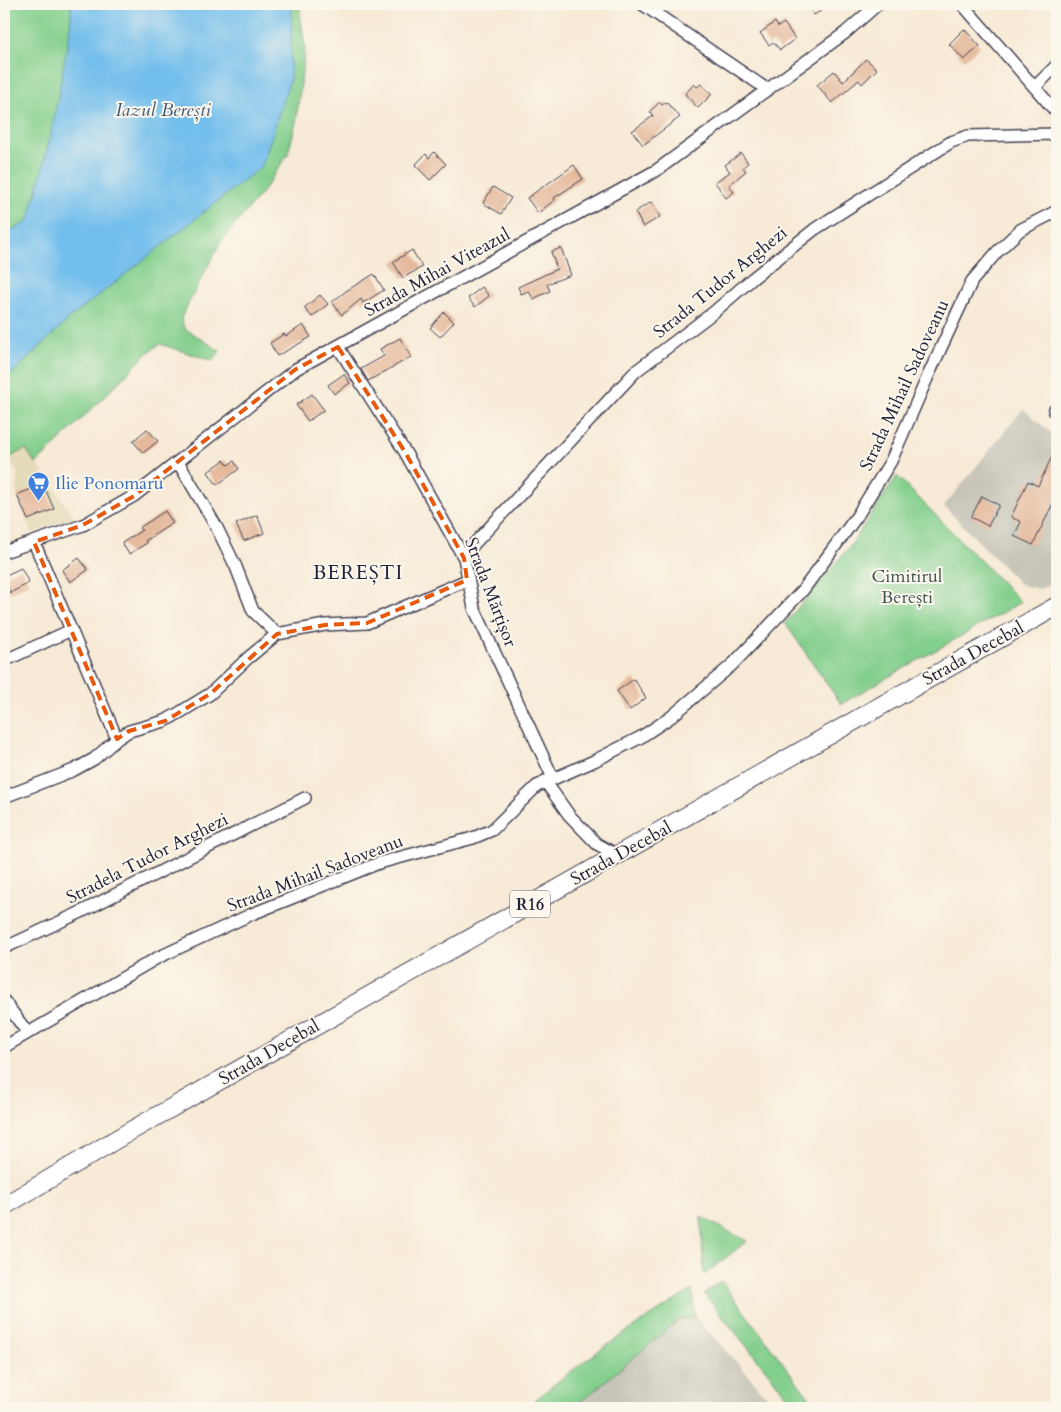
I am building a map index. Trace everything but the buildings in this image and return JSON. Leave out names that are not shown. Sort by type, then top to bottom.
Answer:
[{"type":"main road","name":"Strada Decebal","points":[[4,1206],[127,1133],[1057,606]]},
{"type":"street","points":[[642,4],[768,90]]},
{"type":"street","name":"Strada Mihai Viteazul","points":[[4,552],[83,525],[134,496],[296,369],[658,170],[845,33],[878,4]]},
{"type":"street","points":[[962,4],[1057,113]]},
{"type":"street","points":[[1035,87],[1057,65]]},
{"type":"street","name":"Strada Tudor Arghezi","points":[[464,558],[473,545],[636,371],[714,312],[753,278],[815,229],[951,142],[968,136],[1057,134]]},
{"type":"street","name":"Strada Mihail Sadoveanu","points":[[4,1046],[157,958],[252,914],[379,863],[474,838],[492,830],[528,794],[549,780],[634,741],[670,718],[733,664],[803,590],[857,516],[891,461],[972,282],[991,258],[1020,230],[1057,211]]},
{"type":"street","name":"Strada Mărțișor","points":[[338,347],[405,452],[464,558],[474,608],[549,780],[569,816],[597,844],[617,855]]},
{"type":"street","points":[[178,462],[216,526],[236,567],[253,611],[277,634]]},
{"type":"street","points":[[34,542],[117,739]]},
{"type":"street","points":[[4,797],[74,770],[94,759],[129,731],[165,721],[210,694],[277,634],[325,625],[367,622],[467,580]]},
{"type":"street","points":[[4,661],[70,630]]},
{"type":"street","name":"Stradela Tudor Arghezi","points":[[4,948],[79,913],[305,798]]},
{"type":"street","points":[[4,1002],[26,1032]]},
{"type":"highlighted area","points":[[338,347],[405,452],[464,558],[467,580],[367,623],[325,625],[277,634],[210,694],[165,721],[129,731],[117,739],[34,542],[83,525],[134,496],[296,369]]},
{"type":"shaded area","points":[[1023,409],[1057,438],[1057,580],[1040,589],[1021,585],[944,506]]},
{"type":"shaded area","points":[[26,448],[74,517],[32,533],[17,495],[17,472],[8,458]]},
{"type":"shaded area","points":[[695,1317],[778,1408],[573,1408],[680,1319]]},
{"type":"green space","name":"Iazul Berești","points":[[4,4],[299,4],[305,49],[296,122],[288,154],[264,190],[220,243],[181,318],[184,328],[220,351],[213,361],[160,344],[149,352],[36,464],[26,449],[8,458],[4,449]]},
{"type":"green space","name":"Cimitirul Berești","points":[[897,476],[1021,602],[841,704],[785,623],[851,545]]},
{"type":"green space","points":[[701,1217],[747,1241],[704,1275]]},
{"type":"green space","points":[[721,1281],[817,1408],[797,1408],[704,1294]]},
{"type":"green space","points":[[692,1290],[695,1317],[680,1319],[573,1408],[526,1408],[545,1391],[606,1346]]},
{"type":"water","name":"Iazul Berești","points":[[71,4],[292,4],[290,79],[262,166],[70,318],[4,381],[4,234],[28,222],[44,165],[56,108],[69,36]]},
{"type":"place","name":"Ilie Ponomaru","points":[[39,502]]},
{"type":"district","name":"BEREȘTI","points":[[358,572]]}]
